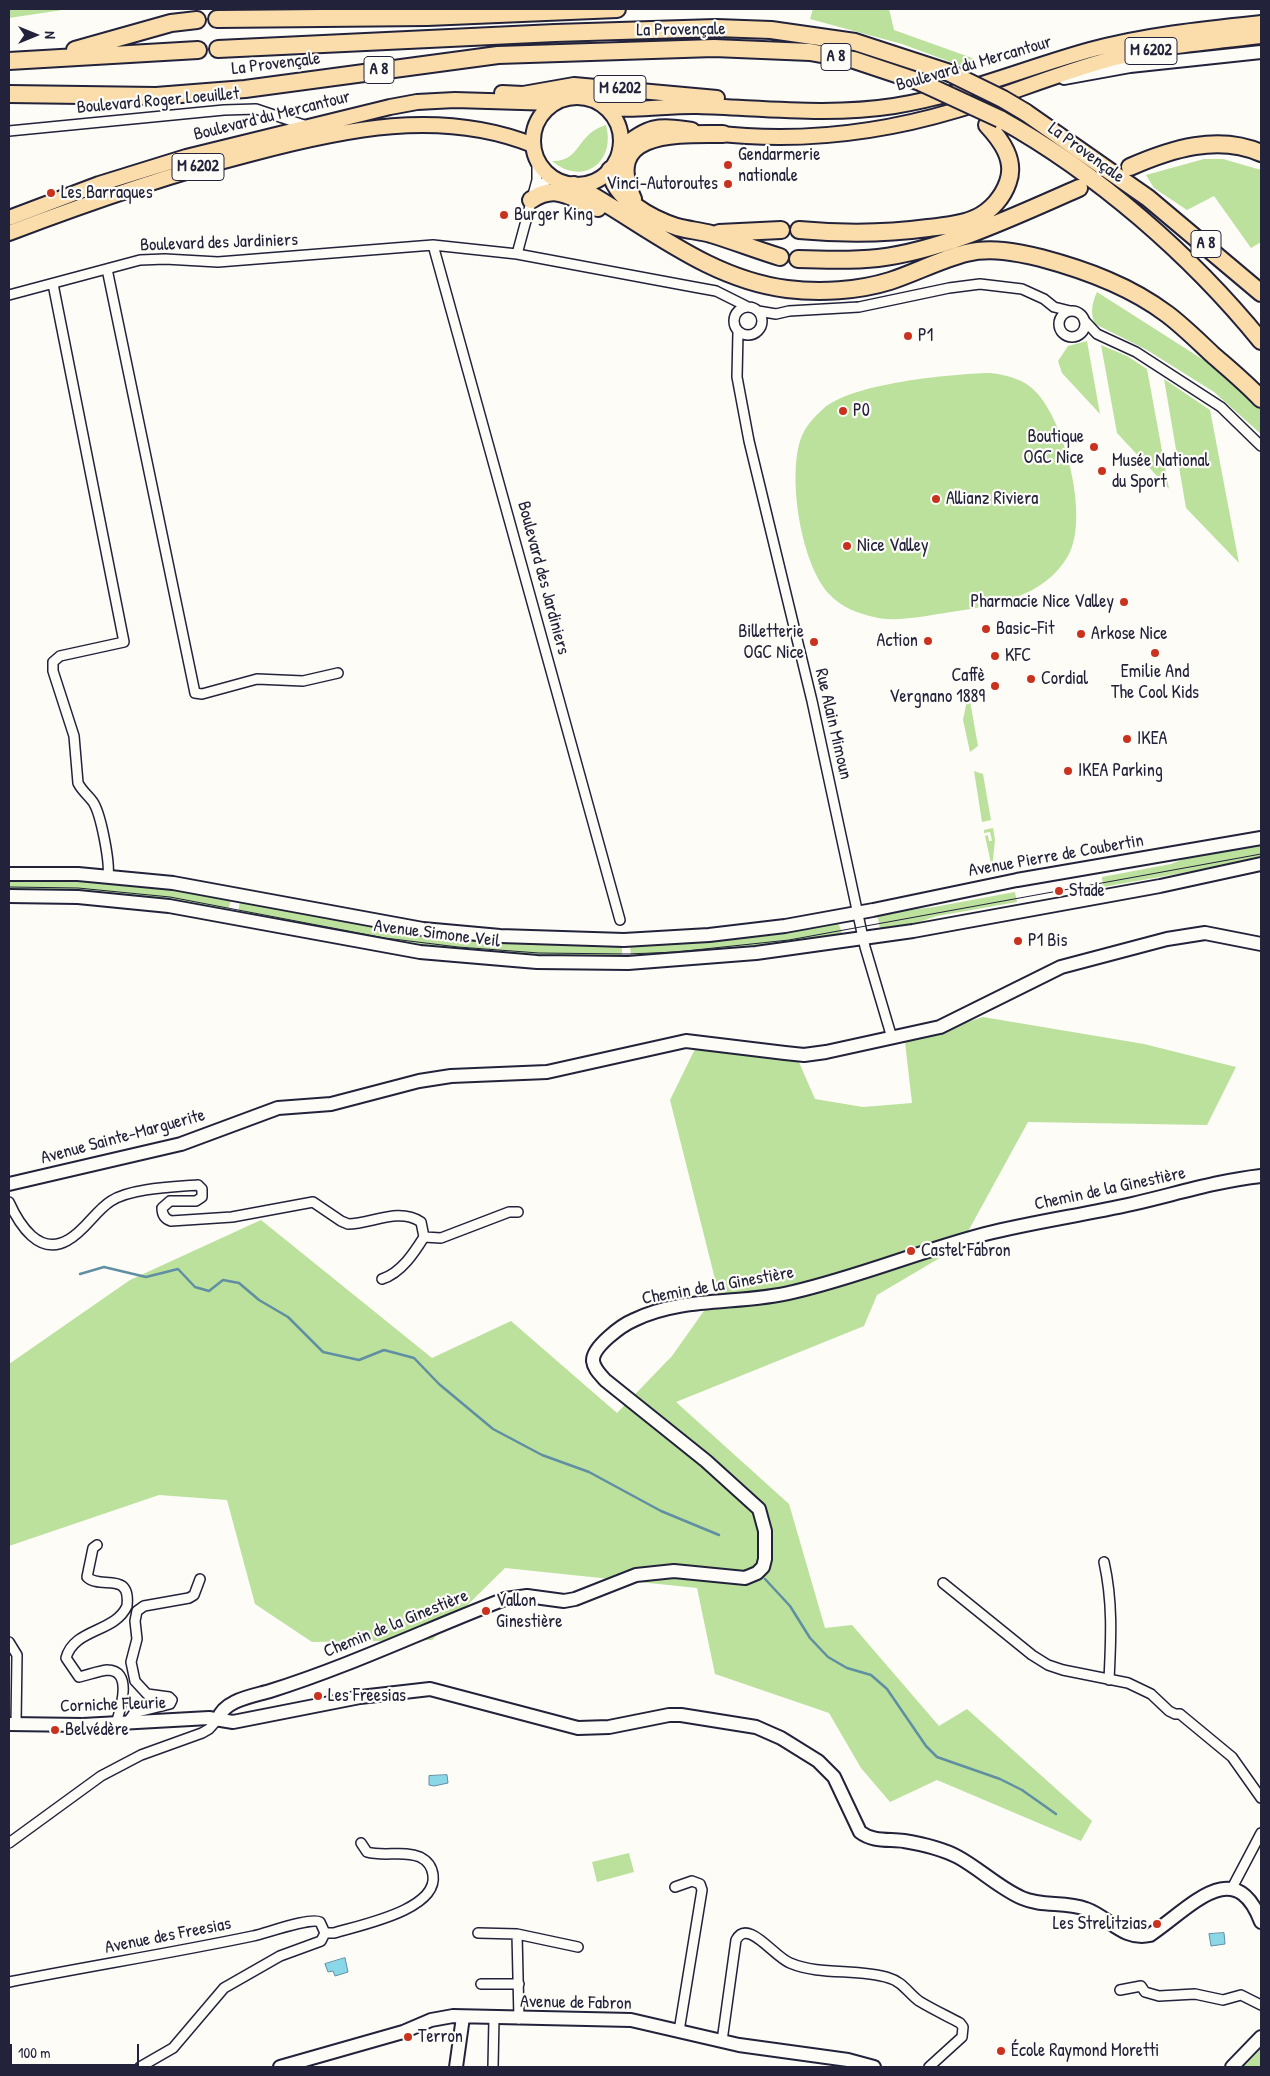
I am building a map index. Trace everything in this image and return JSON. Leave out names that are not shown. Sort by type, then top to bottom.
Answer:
[{"type":"highway","points":[[217,19],[427,17],[617,9]]},
{"type":"highway","points":[[44,59],[171,23],[197,20]]},
{"type":"highway","name":"La Provençale","points":[[218,49],[555,33],[716,28],[771,30],[855,42],[950,73],[1003,98],[1161,208],[1261,293]]},
{"type":"highway","name":"La Provençale","points":[[9,94],[156,96],[245,89],[498,55],[714,48],[810,52],[854,60],[920,82],[956,97],[994,122],[1082,172],[1158,234],[1198,272],[1261,341]]},
{"type":"highway","points":[[9,61],[198,50]]},
{"type":"highway","points":[[799,230],[870,234],[941,227],[978,217],[997,202],[1005,191],[1009,178],[1009,162],[994,122]]},
{"type":"highway","points":[[630,210],[625,169],[632,154],[644,143],[656,137],[675,134],[723,134]]},
{"type":"highway","points":[[1130,167],[1159,154],[1191,146],[1239,146],[1261,153]]},
{"type":"highway","points":[[610,170],[611,176],[630,210],[664,240],[712,266],[756,283],[787,289],[824,291],[878,284],[965,253],[981,250],[1010,252],[1061,263],[1115,283],[1144,298],[1168,315],[1261,399]]},
{"type":"highway","points":[[574,185],[630,210],[678,227],[709,233],[780,258]]},
{"type":"highway","points":[[798,258],[824,260],[895,255],[975,232],[1079,188]]},
{"type":"highway","points":[[531,200],[546,192],[554,191],[594,207],[630,210]]},
{"type":"highway","points":[[709,233],[782,230]]},
{"type":"main road","name":"Boulevard du Mercantour","points":[[605,107],[624,110],[675,106],[825,111],[884,107],[936,98],[1100,48],[1147,38],[1261,23]]},
{"type":"main road","name":"Boulevard du Mercantour","points":[[620,149],[635,136],[652,127],[662,126],[723,134],[800,137],[858,132],[957,110],[1044,81],[1135,54],[1261,36]]},
{"type":"main road","points":[[1044,81],[1130,66],[1261,52]]},
{"type":"main road","name":"M 6202","points":[[417,102],[471,93],[523,94],[574,85],[825,111]]},
{"type":"main road","points":[[580,97],[593,100],[605,107],[616,121],[620,130],[620,149],[610,170],[588,184],[574,185],[554,178],[537,160],[533,145],[534,132],[538,121],[554,103],[566,98],[580,97]]},
{"type":"main road","name":"Boulevard du Mercantour","points":[[9,218],[99,184],[186,157],[308,126],[417,102],[475,100],[554,103]]},
{"type":"main road","name":"Boulevard du Mercantour","points":[[9,234],[108,196],[197,168],[309,139],[348,131],[394,124],[448,126],[486,130],[533,145]]},
{"type":"main road","name":"Avenue Pierre de Coubertin","points":[[858,913],[1017,880],[1261,838]]},
{"type":"main road","points":[[863,937],[918,930],[1160,886],[1261,864]]},
{"type":"main road","name":"Avenue Simone Veil","points":[[9,874],[108,876],[206,888],[423,929],[538,938],[624,940],[709,935],[858,913]]},
{"type":"main road","name":"Avenue Simone Veil","points":[[9,896],[78,897],[139,902],[385,946],[537,962],[628,963],[709,958],[863,937]]},
{"type":"main road","name":"Avenue Sainte-Marguerite","points":[[9,1184],[182,1144],[278,1108],[332,1104],[419,1082],[481,1074],[539,1073],[686,1041],[804,1055],[826,1052],[892,1038],[956,1020],[1042,975],[1079,961],[1187,934],[1212,934],[1261,944]]},
{"type":"main road","name":"Chemin de la Ginestière","points":[[218,1719],[225,1708],[238,1702],[302,1681],[505,1599],[527,1596],[564,1601],[575,1599],[636,1575],[653,1572],[694,1572],[745,1578],[757,1573],[765,1559],[765,1532],[759,1509],[713,1466],[605,1380],[595,1369],[593,1361],[594,1352],[620,1328],[633,1320],[652,1312],[680,1307],[793,1292],[986,1234],[1132,1204],[1225,1180],[1261,1176]]},
{"type":"main road","points":[[218,1719],[243,1721],[343,1700],[425,1689],[448,1692],[578,1728],[609,1727],[669,1715],[756,1727],[769,1732],[818,1761],[834,1777],[860,1832],[866,1836],[873,1839],[900,1841],[938,1848],[957,1857],[1023,1899],[1085,1908],[1129,1935],[1137,1936],[1150,1935],[1206,1895],[1217,1890],[1232,1888],[1246,1894],[1251,1900],[1261,1922]]},
{"type":"main road","name":"Corniche Fleurie","points":[[13,1724],[122,1724],[218,1719]]},
{"type":"main road","points":[[456,2067],[463,2017]]},
{"type":"main road","name":"Avenue de Fabron","points":[[280,2067],[403,2032],[431,2020],[463,2017],[632,2020],[722,2041],[848,2060],[874,2067]]},
{"type":"main road","points":[[1232,2067],[1261,2037]]},
{"type":"street","name":"Boulevard Roger Loeuillet","points":[[9,132],[224,110],[256,109],[308,126]]},
{"type":"street","points":[[517,254],[537,180],[537,160]]},
{"type":"street","points":[[531,200],[542,185],[554,178]]},
{"type":"street","name":"Boulevard des Jardiniers","points":[[434,245],[620,920]]},
{"type":"street","name":"Boulevard des Jardiniers","points":[[9,295],[153,259],[218,262],[434,245],[517,254],[694,286],[724,295],[746,306]]},
{"type":"street","points":[[107,270],[195,693],[202,694],[257,679],[302,681],[338,673]]},
{"type":"street","points":[[53,284],[124,642],[60,656],[53,662],[52,671],[74,736],[78,783],[93,802],[110,861],[108,876]]},
{"type":"street","points":[[734,315],[739,309],[746,306],[758,311],[776,314],[789,311],[859,307],[949,288],[980,284],[1022,289],[1044,299],[1054,307],[1080,314],[1097,334],[1136,352],[1174,375],[1221,407],[1261,446]]},
{"type":"street","points":[[724,295],[734,315],[734,324],[738,332],[751,335],[776,314]]},
{"type":"street","points":[[1054,307],[1063,333],[1074,337],[1097,334]]},
{"type":"street","points":[[758,311],[762,318],[761,326]]},
{"type":"street","points":[[1059,325],[1063,315],[1070,311]]},
{"type":"street","points":[[1074,337],[1083,331],[1084,320]]},
{"type":"street","name":"Rue Alain Mimoun","points":[[738,332],[739,358],[737,377],[744,416],[812,701],[863,937],[877,994],[892,1038]]},
{"type":"street","name":"Rue Alain Mimoun","points":[[739,358],[751,335]]},
{"type":"street","points":[[9,1202],[18,1223],[30,1236],[48,1244],[69,1240],[111,1201],[124,1195],[170,1187],[198,1185],[202,1189],[202,1197],[196,1201],[170,1201],[162,1208],[162,1213],[166,1219],[232,1218],[313,1202],[340,1221],[348,1224],[401,1215],[413,1217],[421,1222],[424,1236],[414,1252],[391,1276],[382,1279]]},
{"type":"street","points":[[424,1236],[442,1238],[509,1212],[518,1212]]},
{"type":"street","points":[[97,1545],[93,1548],[86,1577],[91,1581],[117,1582],[122,1586],[126,1594],[127,1606],[118,1620],[72,1644],[66,1658],[73,1671],[79,1677],[107,1670],[116,1672],[121,1678],[124,1691],[122,1724]]},
{"type":"street","points":[[1104,1562],[1111,1593],[1110,1680]]},
{"type":"street","points":[[122,1724],[134,1713],[170,1704],[172,1700],[169,1697],[147,1694],[135,1681],[131,1662],[137,1639],[135,1620],[137,1611],[144,1606],[189,1598],[194,1595],[200,1579]]},
{"type":"street","points":[[942,1583],[1032,1655],[1048,1665],[1128,1683],[1151,1694],[1169,1711],[1180,1714],[1232,1757],[1261,1798]]},
{"type":"street","points":[[9,1642],[17,1655],[13,1724]]},
{"type":"street","points":[[9,1843],[101,1776],[142,1755],[202,1733],[218,1719]]},
{"type":"street","points":[[1232,1888],[1261,1832]]},
{"type":"street","points":[[140,2067],[173,2048],[224,1988],[280,1956],[321,1941],[325,1933],[334,1934],[410,1908],[431,1892],[432,1869],[428,1862],[420,1857],[408,1854],[378,1855],[367,1852],[362,1843]]},
{"type":"street","points":[[674,1887],[692,1881],[700,1884],[702,1890],[679,2031]]},
{"type":"street","name":"Avenue des Freesias","points":[[9,1982],[175,1953],[272,1932],[313,1920],[320,1922],[325,1933]]},
{"type":"street","points":[[722,2041],[736,1940],[740,1933],[745,1931],[752,1933],[780,1958],[801,1966],[889,1978],[903,1984],[918,2000],[960,2023],[963,2027],[962,2037],[928,2067]]},
{"type":"street","points":[[478,1933],[518,1934],[578,1947]]},
{"type":"street","points":[[518,1934],[519,2019]]},
{"type":"street","points":[[481,1984],[519,1984]]},
{"type":"street","points":[[1120,1990],[1141,1986],[1145,1992],[1151,1995],[1195,1994],[1223,2000],[1241,1995],[1261,2005]]},
{"type":"street","points":[[493,2067],[494,2018]]},
{"type":"green space","points":[[9,9],[69,9],[9,18]]},
{"type":"green space","points":[[813,9],[889,9],[894,30],[975,59],[975,71],[902,44],[810,19]]},
{"type":"green space","points":[[1261,43],[1261,49],[1127,61],[1221,46]]},
{"type":"green space","points":[[606,125],[608,138],[606,150],[601,160],[594,167],[585,171],[575,172],[552,161],[568,157],[596,129]]},
{"type":"green space","points":[[1204,159],[1223,159],[1261,170],[1261,242],[1251,248],[1214,196],[1187,210],[1154,188],[1146,175]]},
{"type":"green space","points":[[1097,292],[1224,373],[1261,406],[1261,434],[1214,392],[1147,350],[1095,324],[1092,308]]},
{"type":"green space","points":[[1087,341],[1100,414],[1062,373],[1058,361],[1068,346]]},
{"type":"green space","points":[[1101,345],[1127,356],[1147,369],[1169,489],[1117,433]]},
{"type":"green space","name":"Allianz Riviera","points":[[990,373],[1015,378],[1026,384],[1036,392],[1047,406],[1056,425],[1065,447],[1075,496],[1076,519],[1074,540],[1068,556],[1058,570],[1032,590],[1017,597],[984,606],[902,619],[882,619],[861,614],[839,603],[829,594],[819,580],[804,542],[799,520],[796,477],[797,458],[800,441],[806,428],[823,409],[837,400],[878,386],[951,375]]},
{"type":"green space","points":[[1164,379],[1210,410],[1239,563],[1186,508]]},
{"type":"green space","points":[[967,700],[970,701],[978,746],[970,752],[963,720]]},
{"type":"green space","points":[[974,771],[983,774],[991,820],[982,822]]},
{"type":"green space","points":[[993,828],[995,840],[992,868],[985,836],[988,835],[989,841],[992,841],[990,832],[984,833],[984,830]]},
{"type":"green space","points":[[1261,844],[1261,859],[1103,887],[1102,877],[1171,864],[1202,852]]},
{"type":"green space","points":[[9,878],[65,879],[120,883],[176,889],[231,898],[228,912],[9,892]]},
{"type":"green space","points":[[1015,892],[1017,902],[937,916],[901,928],[880,929],[877,914],[934,907]]},
{"type":"green space","points":[[240,901],[344,920],[622,946],[622,957],[538,958],[447,951],[238,913]]},
{"type":"green space","points":[[838,922],[842,933],[840,936],[789,945],[631,957],[630,946]]},
{"type":"green space","points":[[983,1017],[1144,1044],[1236,1067],[1207,1125],[1028,1122],[960,1246],[877,1295],[864,1326],[676,1402],[789,1504],[825,1628],[852,1625],[939,1726],[967,1709],[1092,1821],[1081,1841],[937,1780],[890,1802],[861,1768],[829,1713],[715,1674],[697,1588],[505,1568],[432,1640],[312,1642],[255,1604],[227,1500],[159,1495],[9,1546],[9,1364],[130,1280],[261,1220],[432,1358],[511,1321],[617,1413],[672,1356],[718,1291],[670,1100],[696,1047],[798,1060],[815,1099],[863,1107],[912,1103],[905,1042]]},
{"type":"green space","points":[[629,1853],[634,1872],[597,1882],[592,1862]]},
{"type":"green space","points":[[1261,2049],[1261,2067],[1243,2067]]},
{"type":"water","points":[[447,1775],[448,1783],[434,1786],[429,1785],[429,1776]]},
{"type":"water","points":[[1224,1933],[1225,1944],[1211,1946],[1209,1934]]},
{"type":"water","points":[[345,1958],[348,1972],[335,1976],[333,1971],[328,1972],[325,1964]]},
{"type":"waterway","points":[[80,1274],[104,1267],[146,1277],[178,1269],[195,1287],[209,1291],[223,1280],[239,1283],[259,1300],[288,1317],[323,1352],[359,1360],[384,1350],[414,1358],[439,1384],[493,1429],[542,1455],[589,1472],[661,1511],[719,1535]]},
{"type":"waterway","points":[[765,1579],[790,1606],[810,1638],[828,1657],[847,1668],[871,1675],[887,1689],[926,1746],[937,1757],[1000,1779],[1022,1790],[1056,1814]]},
{"type":"tram line","points":[[9,887],[78,888],[170,897],[385,938],[458,947],[539,953],[628,954],[676,952],[789,940],[1261,854]]},
{"type":"place","name":"Gendarmerie nationale","points":[[728,165]]},
{"type":"place","name":"Vinci-Autoroutes","points":[[728,184]]},
{"type":"place","name":"Les Barraques","points":[[51,193]]},
{"type":"place","name":"Burger King","points":[[504,215]]},
{"type":"place","name":"P1","points":[[908,336]]},
{"type":"place","name":"P0","points":[[843,411]]},
{"type":"place","name":"Boutique OGC Nice","points":[[1094,447]]},
{"type":"place","name":"Musée National du Sport","points":[[1102,471]]},
{"type":"place","name":"Allianz Riviera","points":[[936,499]]},
{"type":"place","name":"Nice Valley","points":[[847,546]]},
{"type":"place","name":"Pharmacie Nice Valley","points":[[1124,602]]},
{"type":"place","name":"Basic-Fit","points":[[986,629]]},
{"type":"place","name":"Arkose Nice","points":[[1081,634]]},
{"type":"place","name":"Action","points":[[928,641]]},
{"type":"place","name":"Billetterie OGC Nice","points":[[814,642]]},
{"type":"place","name":"Emilie And The Cool Kids","points":[[1155,653]]},
{"type":"place","name":"KFC","points":[[995,656]]},
{"type":"place","name":"Cordial","points":[[1031,679]]},
{"type":"place","name":"Caffè Vergnano 1889","points":[[995,686]]},
{"type":"place","name":"IKEA","points":[[1127,739]]},
{"type":"place","name":"IKEA Parking","points":[[1068,771]]},
{"type":"place","name":"Stade","points":[[1059,891]]},
{"type":"place","name":"P1 Bis","points":[[1018,941]]},
{"type":"place","name":"Castel Fabron","points":[[911,1251]]},
{"type":"place","name":"Vallon Ginestière","points":[[486,1611]]},
{"type":"place","name":"Les Freesias","points":[[318,1696]]},
{"type":"place","name":"Belvédère","points":[[55,1730]]},
{"type":"place","name":"Les Strelitzias","points":[[1157,1924]]},
{"type":"place","name":"Terron","points":[[408,2037]]},
{"type":"place","name":"École Raymond Moretti","points":[[1001,2051]]}]
